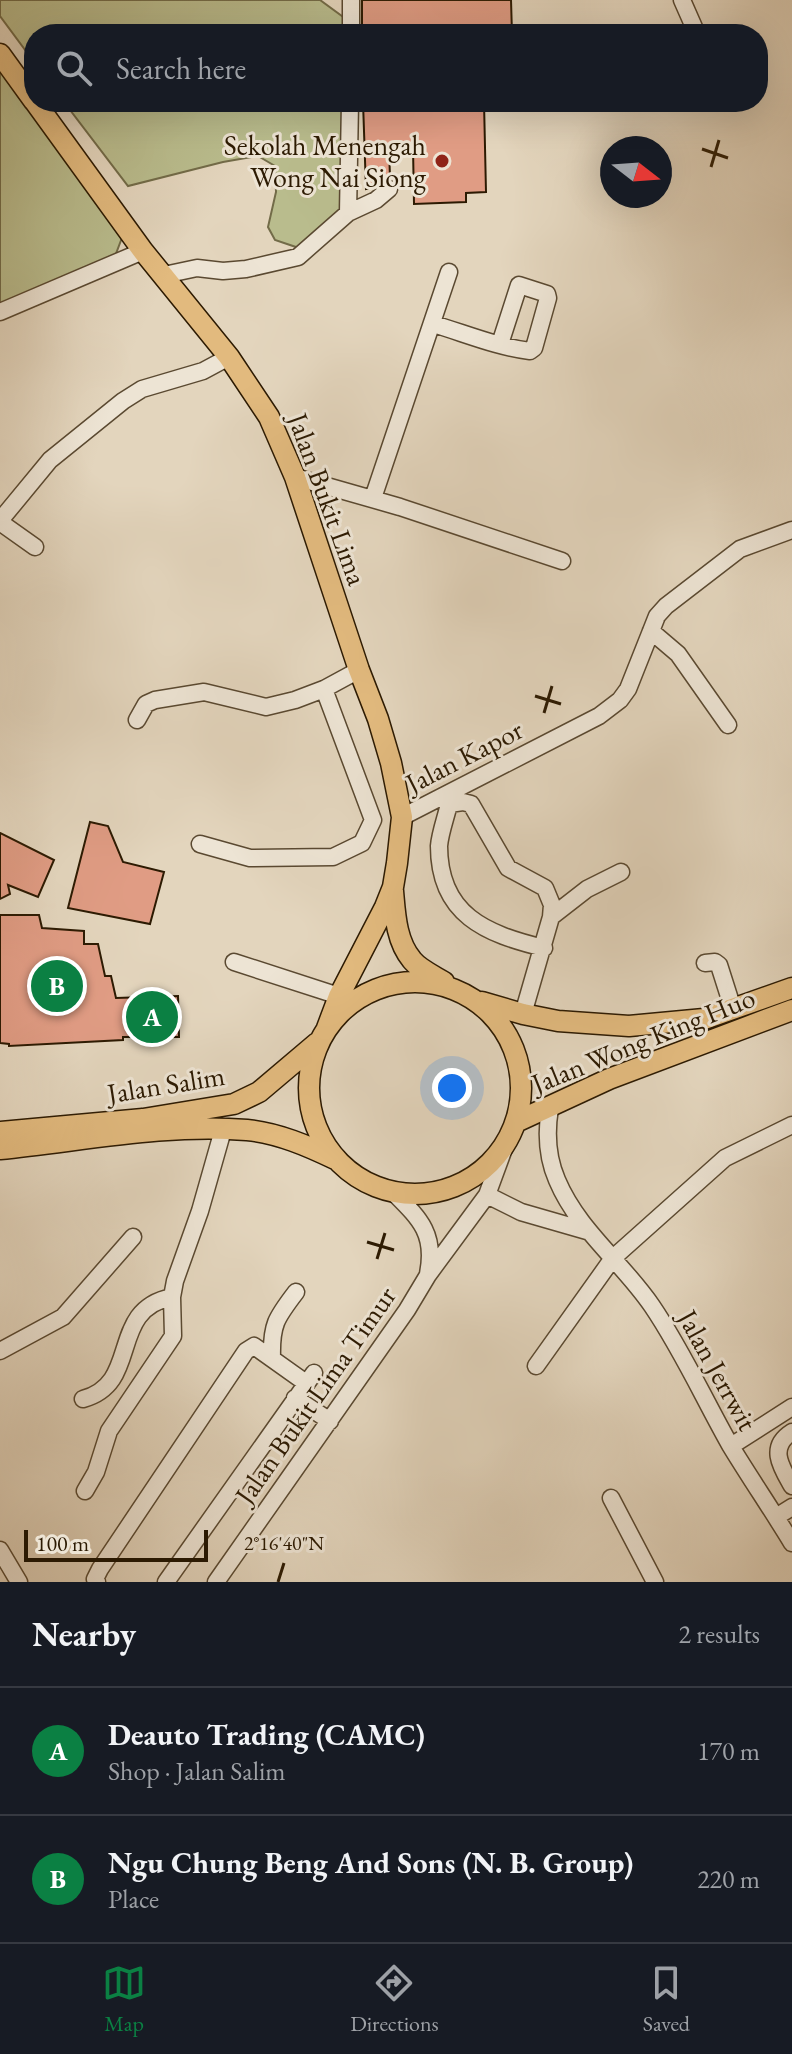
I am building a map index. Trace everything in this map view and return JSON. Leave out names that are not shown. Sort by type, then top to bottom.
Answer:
[{"type":"main road","name":"Jalan Bukit Lima","points":[[0,54],[24,87]]},
{"type":"main road","name":"Jalan Bukit Lima","points":[[42,112],[143,251],[229,357],[269,417],[295,477],[391,763],[402,817],[393,887]]},
{"type":"main road","points":[[393,887],[396,923],[402,944],[412,961],[475,999],[500,1023],[516,1053],[522,1088],[516,1122],[505,1146],[488,1166],[468,1181],[444,1191],[419,1195],[394,1193],[352,1175],[335,1159],[318,1133],[309,1102],[310,1070],[323,1034],[393,887]]},
{"type":"main road","points":[[323,1034],[345,1007],[368,992],[395,983],[422,981],[450,986]]},
{"type":"main road","name":"Jalan Wong King Huo","points":[[475,999],[523,1014],[590,1025],[629,1026],[704,1019],[792,988]]},
{"type":"main road","name":"Jalan Wong King Huo","points":[[516,1122],[609,1079],[792,1010]]},
{"type":"main road","name":"Jalan Salim","points":[[0,1132],[143,1119],[234,1104],[259,1092],[323,1034]]},
{"type":"main road","name":"Jalan Salim","points":[[0,1149],[175,1130],[223,1130],[279,1137],[309,1146],[335,1159]]},
{"type":"street","points":[[351,0],[351,24]]},
{"type":"street","points":[[682,0],[693,24]]},
{"type":"street","points":[[348,213],[350,112]]},
{"type":"street","points":[[164,275],[197,268],[223,271],[246,269],[298,257],[348,213],[376,200],[389,189]]},
{"type":"street","points":[[0,312],[143,251]]},
{"type":"street","points":[[373,498],[449,272]]},
{"type":"street","points":[[433,324],[500,344]]},
{"type":"street","points":[[35,547],[4,525],[1,519],[57,453],[142,389],[203,371],[229,357]]},
{"type":"street","points":[[295,477],[373,498],[562,561]]},
{"type":"street","name":"Jalan Kapor","points":[[402,817],[447,800],[599,716],[620,700],[657,616],[666,606],[740,549],[792,530]]},
{"type":"street","points":[[651,631],[678,654],[728,725]]},
{"type":"street","points":[[137,720],[146,704],[155,700],[204,692],[266,707],[324,689],[359,670]]},
{"type":"street","points":[[200,844],[250,858],[321,858],[333,857],[362,843],[373,820],[324,689]]},
{"type":"street","points":[[523,1014],[544,948],[552,905],[545,888],[516,874],[503,862],[471,804],[447,800],[439,844],[446,880],[461,913],[490,930],[544,948]]},
{"type":"street","points":[[551,917],[587,889],[621,872]]},
{"type":"street","points":[[234,962],[339,996]]},
{"type":"street","points":[[705,963],[715,962],[719,965],[733,1009]]},
{"type":"street","name":"Jalan Jerrwit","points":[[550,1108],[548,1140],[555,1176],[587,1231],[651,1304],[731,1446],[792,1543]]},
{"type":"street","points":[[536,1366],[613,1258],[725,1158],[792,1125]]},
{"type":"street","points":[[85,1491],[96,1472],[109,1431],[173,1336],[172,1297],[223,1130]]},
{"type":"street","name":"Jalan Bukit Lima Timur","points":[[216,1582],[407,1310],[428,1275],[487,1195],[505,1146]]},
{"type":"street","name":"Jalan Bukit Lima Timur","points":[[394,1193],[421,1221],[431,1259],[428,1275]]},
{"type":"street","points":[[487,1195],[521,1212],[587,1231]]},
{"type":"street","points":[[0,1351],[63,1317],[133,1237]]},
{"type":"street","points":[[272,1358],[272,1328],[296,1292]]},
{"type":"street","points":[[83,1399],[98,1395],[115,1374],[139,1313],[155,1301],[172,1297]]},
{"type":"street","points":[[97,1582],[95,1579],[100,1569],[243,1354],[254,1346],[310,1378],[166,1582]]},
{"type":"street","points":[[295,1398],[330,1421]]},
{"type":"street","points":[[731,1446],[792,1407]]},
{"type":"street","points":[[792,1432],[781,1441],[778,1451],[781,1466],[792,1486]]},
{"type":"street","points":[[611,1498],[655,1582]]},
{"type":"street","points":[[776,1517],[792,1507]]},
{"type":"street","points":[[0,1550],[19,1582]]},
{"type":"green space","points":[[0,0],[320,0],[350,22],[24,24],[24,48],[0,16]]},
{"type":"green space","points":[[0,65],[24,98],[24,112],[34,112],[123,235],[114,259],[0,305]]},
{"type":"green space","points":[[72,112],[346,112],[344,210],[299,248],[275,240],[268,227],[276,192],[275,166],[258,156],[128,186]]},
{"type":"building","points":[[362,0],[511,0],[512,24],[362,24]]},
{"type":"building","points":[[363,112],[484,112],[486,192],[466,193],[466,202],[414,204],[413,147],[389,148],[390,178],[366,189]]},
{"type":"building","points":[[90,822],[108,826],[123,862],[164,872],[150,924],[68,908]]},
{"type":"building","points":[[0,833],[54,860],[38,897],[8,885],[10,894],[0,899]]},
{"type":"building","points":[[0,915],[39,915],[42,928],[84,931],[84,944],[98,944],[105,976],[111,976],[116,998],[178,996],[179,1037],[123,1037],[123,1040],[9,1046],[0,1043]]},
{"type":"place","name":"Sekolah Menengah Wong Nai Siong","points":[[442,161]]},
{"type":"place","name":"Ngu Chung Beng And Sons (N. B. Group)","points":[[57,986]]},
{"type":"place","name":"Deauto Trading (CAMC)","points":[[152,1017]]}]
